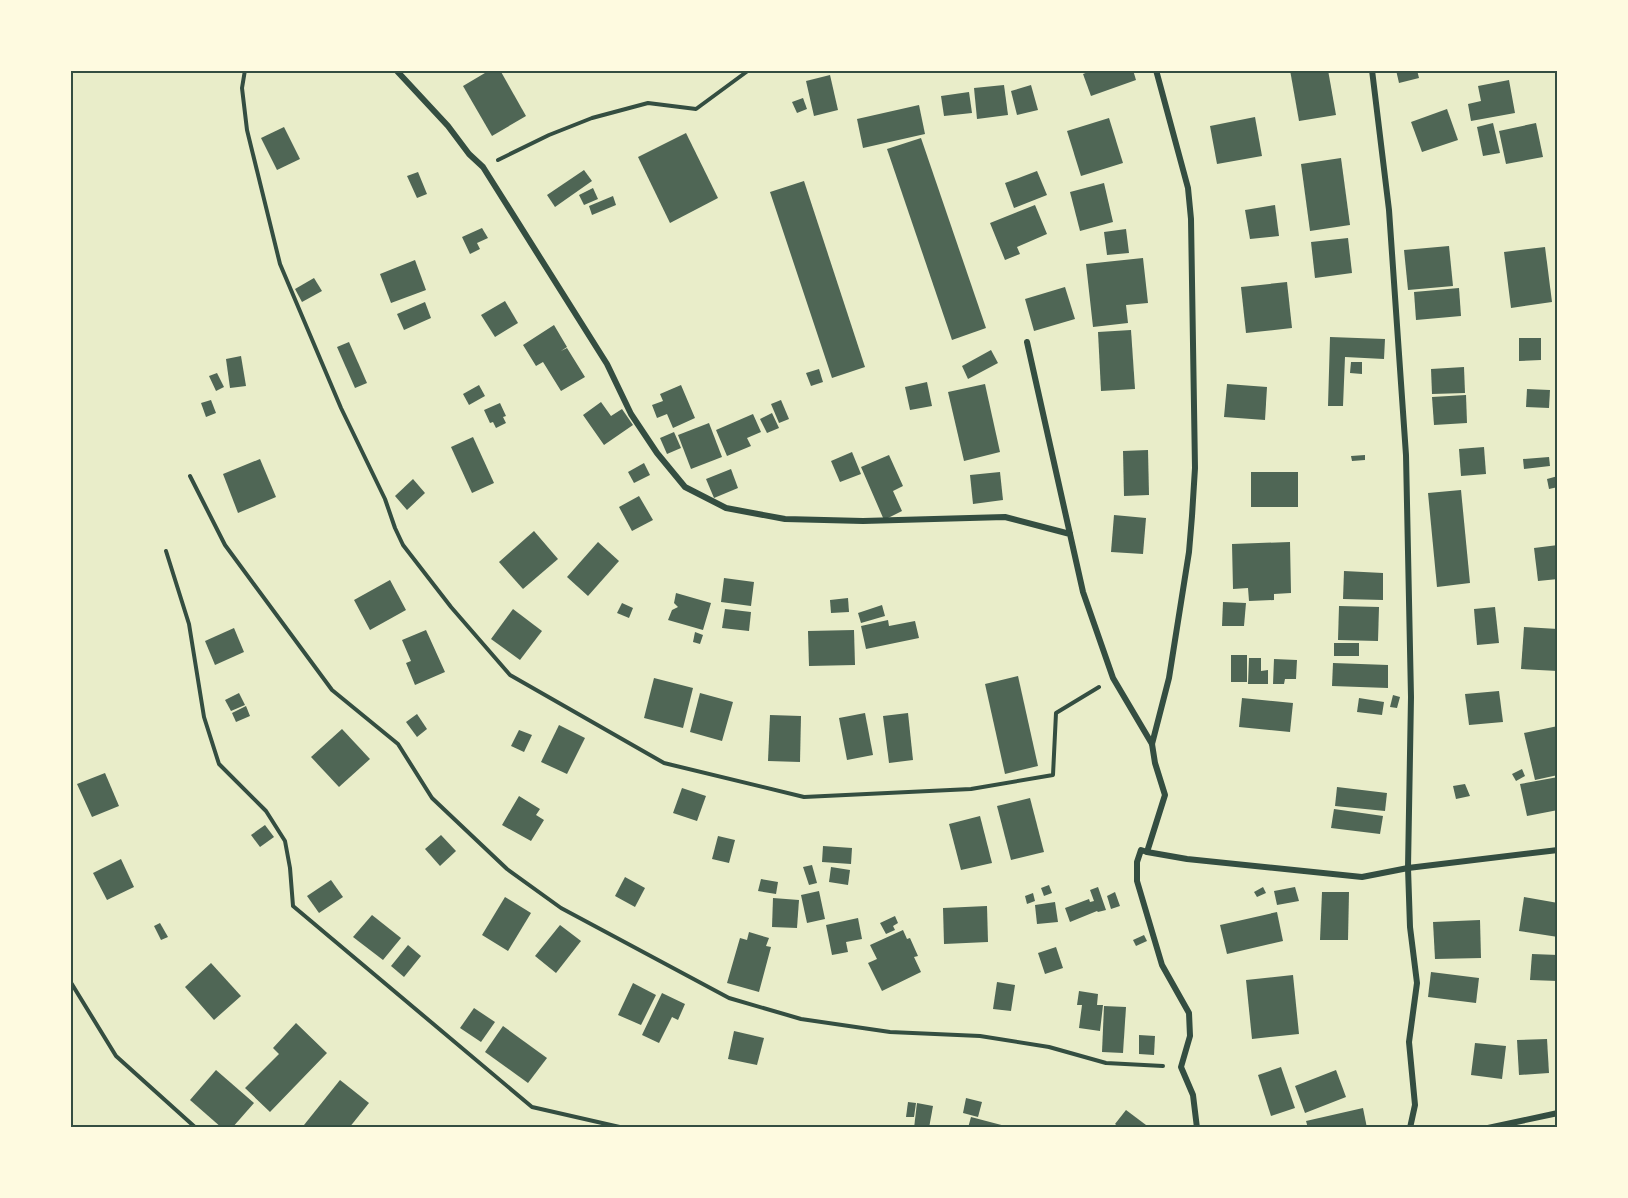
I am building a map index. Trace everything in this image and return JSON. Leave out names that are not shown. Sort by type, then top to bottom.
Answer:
[{"type":"street","points":[[396,70],[483,167],[607,364],[631,414],[657,453],[685,487],[726,508],[785,519],[862,521],[1005,517],[1070,534]]},
{"type":"street","points":[[1152,744],[1169,678],[1187,563],[1196,468],[1191,219],[1188,188],[1156,70]]},
{"type":"street","points":[[1372,70],[1389,210],[1406,455],[1411,697],[1408,868],[1410,927],[1417,983],[1409,1042],[1414,1105],[1410,1128]]},
{"type":"street","points":[[1027,342],[1083,592],[1113,678],[1152,744],[1165,795],[1146,852]]},
{"type":"street","points":[[1197,1128],[1193,1095],[1181,1067],[1190,1036],[1189,1013],[1162,965],[1137,881],[1137,862],[1141,850],[1198,860],[1362,877],[1408,868],[1557,850]]},
{"type":"street","points":[[1488,1128],[1557,1113]]},
{"type":"path","points":[[245,70],[242,88],[247,130],[280,264],[341,408],[385,499],[394,528],[403,545],[451,607],[510,675],[664,763],[804,797],[971,789],[1053,775],[1056,713],[1113,678]]},
{"type":"path","points":[[483,167],[549,135],[592,118],[648,103],[696,109],[749,70]]},
{"type":"path","points":[[190,476],[225,545],[332,690],[398,744],[432,798],[507,869],[561,908],[729,998],[801,1019],[890,1032],[980,1036],[1049,1047],[1106,1063],[1181,1067]]},
{"type":"path","points":[[166,551],[189,624],[204,717],[219,764],[266,811],[285,840],[293,906],[532,1107],[624,1128]]},
{"type":"path","points":[[70,981],[116,1056],[196,1128]]},
{"type":"building","points":[[490,70],[500,70],[526,116],[492,136],[463,86]]},
{"type":"building","points":[[1093,70],[1133,70],[1136,80],[1091,96],[1083,74]]},
{"type":"building","points":[[1290,70],[1328,70],[1336,115],[1299,121]]},
{"type":"building","points":[[1396,70],[1417,70],[1419,78],[1399,83]]},
{"type":"building","points":[[830,75],[838,110],[814,116],[806,81]]},
{"type":"building","points":[[1509,80],[1515,113],[1471,121],[1468,104],[1481,101],[1478,86]]},
{"type":"building","points":[[1004,85],[1008,115],[977,119],[974,88]]},
{"type":"building","points":[[1031,85],[1038,110],[1017,115],[1011,91]]},
{"type":"building","points":[[969,92],[972,113],[944,116],[941,96]]},
{"type":"building","points":[[803,98],[807,109],[797,113],[792,102]]},
{"type":"building","points":[[919,105],[925,134],[863,148],[857,119]]},
{"type":"building","points":[[1447,109],[1458,140],[1422,152],[1411,122]]},
{"type":"building","points":[[1255,117],[1262,156],[1217,164],[1210,126]]},
{"type":"building","points":[[1109,118],[1123,163],[1081,176],[1067,131]]},
{"type":"building","points":[[1493,123],[1500,153],[1483,156],[1477,127]]},
{"type":"building","points":[[1536,123],[1543,157],[1506,164],[1499,131]]},
{"type":"building","points":[[284,127],[300,159],[277,170],[261,138]]},
{"type":"building","points":[[686,133],[718,198],[670,223],[638,157]]},
{"type":"building","points":[[921,138],[986,328],[952,340],[887,149]]},
{"type":"building","points":[[1341,158],[1350,225],[1310,231],[1301,164]]},
{"type":"building","points":[[584,170],[592,181],[555,207],[547,195]]},
{"type":"building","points":[[1037,171],[1047,195],[1014,208],[1005,183]]},
{"type":"building","points":[[418,172],[427,194],[417,198],[407,176]]},
{"type":"building","points":[[804,181],[865,367],[832,378],[770,192]]},
{"type":"building","points":[[1104,183],[1113,222],[1080,231],[1070,192]]},
{"type":"building","points":[[593,188],[598,199],[584,205],[579,195]]},
{"type":"building","points":[[613,196],[616,205],[592,215],[589,206]]},
{"type":"building","points":[[1035,205],[1047,234],[1017,247],[1020,254],[1005,260],[990,223]]},
{"type":"building","points":[[1275,205],[1279,236],[1250,239],[1245,210]]},
{"type":"building","points":[[482,228],[488,238],[477,243],[480,249],[470,254],[462,237]]},
{"type":"building","points":[[1126,229],[1129,253],[1107,255],[1104,232]]},
{"type":"building","points":[[1348,238],[1352,273],[1315,278],[1311,242]]},
{"type":"building","points":[[1449,246],[1453,286],[1408,290],[1404,250]]},
{"type":"building","points":[[1545,247],[1552,302],[1511,308],[1504,252]]},
{"type":"building","points":[[1143,258],[1148,303],[1126,305],[1128,323],[1093,327],[1086,264]]},
{"type":"building","points":[[415,260],[426,290],[391,303],[380,274]]},
{"type":"building","points":[[314,278],[322,291],[302,302],[295,289]]},
{"type":"building","points":[[1287,282],[1292,328],[1246,333],[1241,287]]},
{"type":"building","points":[[1065,287],[1075,319],[1034,331],[1025,299]]},
{"type":"building","points":[[1459,288],[1461,316],[1416,320],[1414,292]]},
{"type":"building","points":[[505,301],[518,323],[495,337],[481,315]]},
{"type":"building","points":[[425,302],[431,318],[404,330],[397,314]]},
{"type":"building","points":[[554,325],[567,347],[561,351],[567,348],[585,377],[561,391],[543,362],[536,366],[523,345]]},
{"type":"building","points":[[1131,330],[1135,389],[1101,391],[1098,332]]},
{"type":"building","points":[[1330,337],[1385,339],[1384,359],[1345,357],[1343,406],[1328,406]]},
{"type":"building","points":[[1519,338],[1541,338],[1541,360],[1519,361]]},
{"type":"building","points":[[349,342],[367,383],[355,388],[337,347]]},
{"type":"building","points":[[991,350],[998,363],[968,379],[962,366]]},
{"type":"building","points":[[241,356],[246,386],[230,388],[226,359]]},
{"type":"building","points":[[1351,362],[1362,362],[1362,374],[1350,373]]},
{"type":"building","points":[[1464,367],[1465,393],[1432,394],[1431,369]]},
{"type":"building","points":[[819,369],[823,382],[811,386],[806,373]]},
{"type":"building","points":[[217,373],[224,387],[216,391],[209,376]]},
{"type":"building","points":[[927,382],[932,406],[910,410],[905,387]]},
{"type":"building","points":[[985,384],[1000,452],[964,461],[948,392]]},
{"type":"building","points":[[1227,384],[1267,387],[1265,420],[1224,417]]},
{"type":"building","points":[[479,385],[485,396],[469,405],[463,394]]},
{"type":"building","points":[[681,385],[695,418],[673,428],[667,414],[657,418],[652,405],[663,401],[660,394]]},
{"type":"building","points":[[1527,389],[1550,390],[1549,408],[1526,407]]},
{"type":"building","points":[[1466,395],[1467,423],[1434,425],[1432,397]]},
{"type":"building","points":[[211,400],[216,413],[206,417],[201,403]]},
{"type":"building","points":[[781,400],[789,419],[779,423],[771,404]]},
{"type":"building","points":[[601,402],[611,416],[622,409],[633,425],[604,445],[583,415]]},
{"type":"building","points":[[500,403],[506,416],[503,417],[506,423],[496,428],[493,422],[490,423],[484,410]]},
{"type":"building","points":[[772,413],[779,428],[767,433],[760,419]]},
{"type":"building","points":[[753,414],[761,432],[747,438],[751,446],[727,456],[716,430]]},
{"type":"building","points":[[709,423],[722,457],[691,469],[678,435]]},
{"type":"building","points":[[674,432],[681,448],[667,454],[660,438]]},
{"type":"building","points":[[473,437],[494,483],[472,493],[451,447]]},
{"type":"building","points":[[1484,447],[1486,474],[1461,476],[1459,449]]},
{"type":"building","points":[[1148,450],[1149,495],[1124,496],[1123,451]]},
{"type":"building","points":[[852,452],[861,474],[840,482],[831,461]]},
{"type":"building","points":[[889,455],[903,486],[893,491],[902,511],[884,520],[861,467]]},
{"type":"building","points":[[1365,455],[1365,460],[1352,461],[1351,456]]},
{"type":"building","points":[[1549,457],[1550,466],[1524,469],[1523,459]]},
{"type":"building","points":[[260,459],[276,497],[238,513],[223,474]]},
{"type":"building","points":[[644,463],[650,475],[634,483],[628,472]]},
{"type":"building","points":[[731,469],[738,488],[714,498],[706,479]]},
{"type":"building","points":[[1000,472],[1003,500],[973,504],[970,475]]},
{"type":"building","points":[[1251,472],[1298,472],[1298,507],[1251,507]]},
{"type":"building","points":[[1558,476],[1558,487],[1549,489],[1547,479]]},
{"type":"building","points":[[413,479],[425,493],[407,510],[395,496]]},
{"type":"building","points":[[1461,490],[1470,583],[1437,587],[1428,493]]},
{"type":"building","points":[[639,496],[653,520],[632,531],[619,507]]},
{"type":"building","points":[[1114,515],[1146,518],[1143,554],[1111,552]]},
{"type":"building","points":[[534,531],[558,559],[523,589],[499,562]]},
{"type":"building","points":[[598,542],[619,561],[588,596],[567,577]]},
{"type":"building","points":[[1290,542],[1291,593],[1274,594],[1274,600],[1249,601],[1248,588],[1233,589],[1232,544]]},
{"type":"building","points":[[1558,545],[1558,579],[1538,581],[1534,548]]},
{"type":"building","points":[[1344,571],[1383,573],[1383,600],[1343,599]]},
{"type":"building","points":[[724,578],[754,582],[751,606],[721,602]]},
{"type":"building","points":[[390,580],[406,610],[370,630],[354,600]]},
{"type":"building","points":[[676,593],[711,603],[703,630],[668,620],[672,610],[678,607],[674,603]]},
{"type":"building","points":[[848,598],[849,612],[831,613],[830,600]]},
{"type":"building","points":[[1223,602],[1246,603],[1244,626],[1222,626]]},
{"type":"building","points":[[622,603],[633,608],[629,618],[617,613]]},
{"type":"building","points":[[882,605],[885,616],[861,623],[858,613]]},
{"type":"building","points":[[1339,606],[1379,607],[1378,641],[1338,640]]},
{"type":"building","points":[[1495,607],[1499,643],[1477,645],[1474,609]]},
{"type":"building","points":[[513,609],[542,631],[520,660],[491,639]]},
{"type":"building","points":[[725,609],[751,612],[749,631],[722,628]]},
{"type":"building","points":[[888,620],[889,626],[915,621],[919,638],[866,649],[861,626]]},
{"type":"building","points":[[1524,627],[1558,629],[1558,671],[1521,669]]},
{"type":"building","points":[[234,628],[244,652],[215,665],[205,641]]},
{"type":"building","points":[[426,630],[445,672],[415,685],[406,663],[411,661],[402,640]]},
{"type":"building","points":[[854,630],[855,665],[809,666],[808,631]]},
{"type":"building","points":[[695,632],[703,635],[700,644],[693,642]]},
{"type":"building","points":[[1334,643],[1359,643],[1359,656],[1334,656]]},
{"type":"building","points":[[1231,655],[1247,655],[1247,682],[1231,682]]},
{"type":"building","points":[[1249,658],[1261,658],[1261,671],[1268,670],[1268,684],[1248,684]]},
{"type":"building","points":[[1274,659],[1297,660],[1296,679],[1285,679],[1284,684],[1273,684]]},
{"type":"building","points":[[1333,663],[1388,665],[1388,688],[1332,686]]},
{"type":"building","points":[[1018,676],[1038,766],[1005,774],[985,684]]},
{"type":"building","points":[[654,678],[693,688],[683,728],[644,718]]},
{"type":"building","points":[[1499,691],[1503,722],[1469,725],[1465,694]]},
{"type":"building","points":[[239,693],[245,705],[231,711],[225,700]]},
{"type":"building","points":[[700,693],[733,702],[722,741],[690,732]]},
{"type":"building","points":[[1393,695],[1400,697],[1397,708],[1390,707]]},
{"type":"building","points":[[1242,698],[1293,703],[1290,732],[1239,727]]},
{"type":"building","points":[[1359,698],[1384,702],[1382,715],[1357,712]]},
{"type":"building","points":[[246,706],[250,716],[236,722],[232,713]]},
{"type":"building","points":[[865,713],[873,755],[847,760],[839,718]]},
{"type":"building","points":[[908,713],[913,760],[889,763],[883,716]]},
{"type":"building","points":[[417,714],[427,729],[417,737],[406,722]]},
{"type":"building","points":[[770,715],[801,716],[800,762],[768,761]]},
{"type":"building","points":[[559,725],[585,738],[567,774],[541,762]]},
{"type":"building","points":[[1558,726],[1558,775],[1535,780],[1524,733]]},
{"type":"building","points":[[342,729],[370,759],[339,787],[311,757]]},
{"type":"building","points":[[519,730],[532,735],[524,752],[511,746]]},
{"type":"building","points":[[1522,769],[1525,776],[1516,781],[1512,774]]},
{"type":"building","points":[[105,773],[119,806],[92,817],[77,784]]},
{"type":"building","points":[[1558,777],[1558,810],[1527,816],[1520,784]]},
{"type":"building","points":[[1465,784],[1470,796],[1456,799],[1453,786]]},
{"type":"building","points":[[1337,787],[1387,793],[1385,811],[1335,806]]},
{"type":"building","points":[[682,788],[706,796],[697,821],[673,813]]},
{"type":"building","points":[[519,796],[540,809],[536,815],[544,820],[531,841],[502,825]]},
{"type":"building","points":[[1030,798],[1044,852],[1011,860],[997,806]]},
{"type":"building","points":[[1334,809],[1383,816],[1380,834],[1331,828]]},
{"type":"building","points":[[980,816],[992,863],[961,870],[949,824]]},
{"type":"building","points":[[265,825],[274,837],[260,847],[251,835]]},
{"type":"building","points":[[441,835],[456,851],[440,866],[425,849]]},
{"type":"building","points":[[718,836],[735,840],[729,863],[712,859]]},
{"type":"building","points":[[823,846],[852,848],[851,864],[822,862]]},
{"type":"building","points":[[121,859],[134,887],[107,900],[93,873]]},
{"type":"building","points":[[812,865],[817,883],[809,885],[803,867]]},
{"type":"building","points":[[831,867],[850,870],[848,885],[829,882]]},
{"type":"building","points":[[625,877],[645,888],[635,907],[615,896]]},
{"type":"building","points":[[761,879],[778,882],[776,894],[758,891]]},
{"type":"building","points":[[331,880],[343,897],[319,913],[307,896]]},
{"type":"building","points":[[1049,885],[1052,893],[1044,896],[1041,888]]},
{"type":"building","points":[[1098,887],[1106,910],[1097,911],[1070,922],[1065,908],[1089,899],[1090,902],[1094,901],[1090,890]]},
{"type":"building","points":[[1263,887],[1266,893],[1257,897],[1254,892]]},
{"type":"building","points":[[1295,887],[1299,901],[1277,905],[1274,891]]},
{"type":"building","points":[[819,891],[825,919],[807,923],[801,895]]},
{"type":"building","points":[[1115,892],[1120,906],[1111,909],[1107,896]]},
{"type":"building","points":[[1322,892],[1349,892],[1348,940],[1320,940]]},
{"type":"building","points":[[1033,893],[1035,901],[1027,904],[1025,896]]},
{"type":"building","points":[[505,897],[531,913],[508,951],[482,935]]},
{"type":"building","points":[[1524,897],[1558,903],[1558,937],[1519,931]]},
{"type":"building","points":[[773,898],[799,900],[797,928],[772,927]]},
{"type":"building","points":[[1055,902],[1058,922],[1037,924],[1035,905]]},
{"type":"building","points":[[987,906],[988,942],[944,944],[943,908]]},
{"type":"building","points":[[1277,912],[1283,941],[1227,954],[1220,925]]},
{"type":"building","points":[[372,915],[401,938],[383,960],[353,937]]},
{"type":"building","points":[[895,916],[898,923],[893,926],[895,930],[886,934],[880,923]]},
{"type":"building","points":[[858,918],[862,939],[846,942],[848,952],[832,955],[826,925]]},
{"type":"building","points":[[1480,920],[1481,958],[1435,959],[1433,922]]},
{"type":"building","points":[[160,923],[168,937],[161,940],[154,926]]},
{"type":"building","points":[[560,925],[581,941],[556,973],[535,956]]},
{"type":"building","points":[[903,930],[907,939],[910,938],[918,956],[914,957],[921,972],[882,991],[868,963],[877,959],[870,945]]},
{"type":"building","points":[[749,932],[769,938],[766,946],[771,947],[759,992],[727,983],[740,938],[747,940]]},
{"type":"building","points":[[1144,935],[1147,941],[1136,946],[1133,940]]},
{"type":"building","points":[[408,945],[421,956],[404,977],[391,966]]},
{"type":"building","points":[[1056,947],[1063,968],[1045,974],[1038,953]]},
{"type":"building","points":[[1532,954],[1558,955],[1558,981],[1530,980]]},
{"type":"building","points":[[211,963],[241,996],[214,1020],[185,987]]},
{"type":"building","points":[[1431,972],[1479,978],[1476,1003],[1428,997]]},
{"type":"building","points":[[1293,975],[1299,1034],[1252,1039],[1246,980]]},
{"type":"building","points":[[997,982],[1015,985],[1011,1011],[993,1009]]},
{"type":"building","points":[[633,983],[656,995],[641,1025],[618,1015]]},
{"type":"building","points":[[1079,991],[1098,994],[1097,1005],[1103,1005],[1100,1031],[1079,1028],[1082,1005],[1077,1005]]},
{"type":"building","points":[[662,993],[685,1004],[678,1020],[672,1017],[659,1043],[642,1035]]},
{"type":"building","points":[[1104,1006],[1126,1007],[1123,1053],[1102,1052]]},
{"type":"building","points":[[474,1008],[495,1022],[481,1042],[460,1028]]},
{"type":"building","points":[[296,1023],[327,1053],[270,1112],[245,1088],[279,1054],[273,1048]]},
{"type":"building","points":[[503,1026],[547,1058],[528,1083],[485,1052]]},
{"type":"building","points":[[734,1031],[764,1038],[757,1065],[728,1059]]},
{"type":"building","points":[[1139,1035],[1155,1036],[1154,1055],[1139,1054]]},
{"type":"building","points":[[1547,1039],[1549,1073],[1519,1075],[1517,1040]]},
{"type":"building","points":[[1475,1043],[1506,1046],[1502,1079],[1471,1075]]},
{"type":"building","points":[[1281,1067],[1295,1108],[1271,1116],[1258,1075]]},
{"type":"building","points":[[216,1070],[254,1103],[232,1128],[222,1128],[190,1100]]},
{"type":"building","points":[[1336,1070],[1346,1097],[1305,1113],[1295,1086]]},
{"type":"building","points":[[340,1080],[369,1103],[349,1128],[307,1128],[304,1125]]},
{"type":"building","points":[[966,1098],[982,1102],[978,1117],[963,1113]]},
{"type":"building","points":[[908,1102],[916,1103],[914,1117],[906,1117]]},
{"type":"building","points":[[917,1103],[933,1106],[929,1128],[914,1128]]},
{"type":"building","points":[[1363,1108],[1367,1128],[1308,1128],[1306,1121]]},
{"type":"building","points":[[1126,1110],[1150,1128],[1120,1128],[1115,1124]]},
{"type":"building","points":[[971,1117],[1009,1127],[1009,1128],[968,1128]]}]
